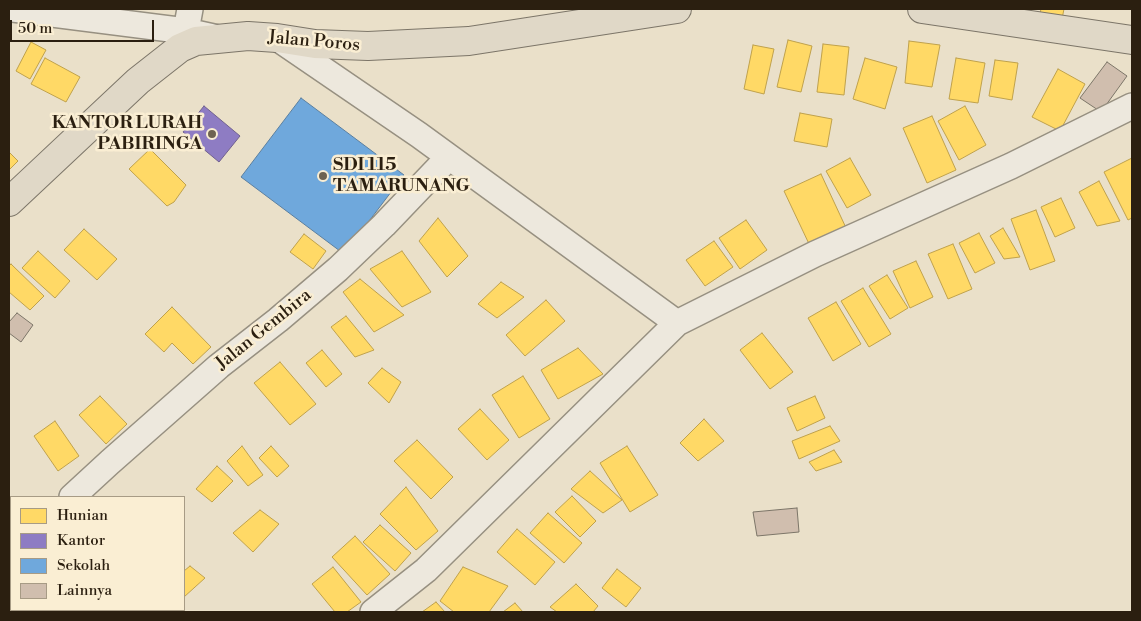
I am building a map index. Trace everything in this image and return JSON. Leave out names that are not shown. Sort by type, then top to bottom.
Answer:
[{"type":"main road","name":"Jalan Poros","points":[[9,202],[163,60],[180,48],[196,41],[248,36],[315,44],[368,46],[461,41],[520,34],[677,9]]},
{"type":"main road","points":[[935,10],[1132,40]]},
{"type":"street","points":[[13,9],[188,20],[218,38]]},
{"type":"street","points":[[277,38],[449,157],[677,323]]},
{"type":"street","points":[[373,612],[426,570],[677,323],[815,254],[1011,166],[1132,106]]},
{"type":"street","name":"Jalan Gembira","points":[[73,496],[219,366],[278,320],[338,269],[384,225],[449,157]]},
{"type":"building: Hunian","points":[[1041,9],[1064,9],[1062,19],[1040,13]]},
{"type":"building: Hunian","points":[[788,40],[812,46],[801,92],[777,87]]},
{"type":"building: Hunian","points":[[909,41],[940,45],[932,87],[905,83]]},
{"type":"building: Hunian","points":[[31,42],[46,50],[30,79],[16,71]]},
{"type":"building: Hunian","points":[[823,44],[849,47],[844,95],[817,92]]},
{"type":"building: Hunian","points":[[753,45],[774,49],[764,94],[744,89]]},
{"type":"building: Hunian","points":[[45,58],[80,77],[66,102],[31,84]]},
{"type":"building: Hunian","points":[[865,58],[897,67],[885,109],[853,99]]},
{"type":"building: Hunian","points":[[956,58],[985,63],[978,103],[949,99]]},
{"type":"building: Hunian","points":[[995,60],[1018,63],[1012,100],[989,96]]},
{"type":"building: Hunian","points":[[1058,69],[1085,84],[1060,131],[1032,117]]},
{"type":"building: Hunian","points":[[965,106],[986,145],[959,160],[938,121]]},
{"type":"building: Hunian","points":[[800,113],[832,119],[827,147],[794,141]]},
{"type":"building: Hunian","points":[[932,116],[956,170],[927,183],[903,128]]},
{"type":"building: Hunian","points":[[150,149],[186,185],[174,202],[167,206],[129,169]]},
{"type":"building: Hunian","points":[[9,152],[18,161],[9,170]]},
{"type":"building: Hunian","points":[[850,158],[871,195],[847,208],[826,171]]},
{"type":"building: Hunian","points":[[1132,158],[1132,218],[1128,220],[1104,172]]},
{"type":"building: Hunian","points":[[821,174],[847,230],[810,246],[784,191]]},
{"type":"building: Hunian","points":[[1099,181],[1120,221],[1097,226],[1079,192]]},
{"type":"building: Hunian","points":[[1061,198],[1075,228],[1055,237],[1041,207]]},
{"type":"building: Hunian","points":[[1036,210],[1055,261],[1030,270],[1011,219]]},
{"type":"building: Hunian","points":[[438,218],[468,256],[447,277],[419,241]]},
{"type":"building: Hunian","points":[[746,220],[767,250],[740,269],[719,238]]},
{"type":"building: Hunian","points":[[1003,228],[1020,257],[1004,259],[990,236]]},
{"type":"building: Hunian","points":[[84,229],[117,259],[97,280],[64,250]]},
{"type":"building: Hunian","points":[[979,233],[995,263],[975,273],[959,243]]},
{"type":"building: Hunian","points":[[304,234],[326,251],[313,269],[290,252]]},
{"type":"building: Hunian","points":[[714,241],[733,267],[705,286],[686,260]]},
{"type":"building: Hunian","points":[[953,244],[972,289],[948,299],[928,254]]},
{"type":"building: Hunian","points":[[38,251],[70,281],[55,298],[22,268]]},
{"type":"building: Hunian","points":[[402,251],[431,292],[402,307],[370,269]]},
{"type":"building: Hunian","points":[[916,261],[933,297],[910,308],[893,271]]},
{"type":"building: Hunian","points":[[11,264],[44,296],[30,310],[9,292],[9,266]]},
{"type":"building: Hunian","points":[[887,275],[908,308],[890,319],[869,286]]},
{"type":"building: Hunian","points":[[360,279],[404,315],[374,332],[343,292]]},
{"type":"building: Hunian","points":[[501,282],[524,297],[497,318],[478,304]]},
{"type":"building: Hunian","points":[[863,288],[891,334],[869,347],[841,301]]},
{"type":"building: Hunian","points":[[546,300],[565,321],[525,356],[506,335]]},
{"type":"building: Hunian","points":[[836,302],[861,344],[833,361],[808,318]]},
{"type":"building: Hunian","points":[[172,307],[211,347],[193,364],[172,343],[164,352],[145,334]]},
{"type":"building: Hunian","points":[[346,316],[374,350],[355,357],[331,327]]},
{"type":"building: Hunian","points":[[762,333],[793,372],[770,389],[740,350]]},
{"type":"building: Hunian","points":[[578,348],[603,374],[558,399],[541,370]]},
{"type":"building: Hunian","points":[[322,350],[342,374],[326,387],[306,363]]},
{"type":"building: Hunian","points":[[280,362],[316,404],[290,425],[254,383]]},
{"type":"building: Hunian","points":[[382,368],[401,382],[389,403],[368,383]]},
{"type":"building: Hunian","points":[[523,376],[550,419],[519,438],[492,395]]},
{"type":"building: Hunian","points":[[100,396],[127,424],[106,444],[79,415]]},
{"type":"building: Hunian","points":[[815,396],[825,418],[797,431],[787,408]]},
{"type":"building: Hunian","points":[[480,409],[509,440],[487,460],[458,429]]},
{"type":"building: Hunian","points":[[704,419],[724,441],[698,461],[680,443]]},
{"type":"building: Hunian","points":[[55,421],[79,456],[58,471],[34,436]]},
{"type":"building: Hunian","points":[[830,426],[840,441],[799,459],[792,441]]},
{"type":"building: Hunian","points":[[417,440],[453,477],[431,499],[394,461]]},
{"type":"building: Hunian","points":[[242,446],[263,475],[248,486],[227,461]]},
{"type":"building: Hunian","points":[[271,446],[289,466],[277,477],[259,458]]},
{"type":"building: Hunian","points":[[627,446],[658,495],[630,512],[600,463]]},
{"type":"building: Hunian","points":[[834,450],[842,462],[816,471],[809,462]]},
{"type":"building: Hunian","points":[[217,466],[233,481],[212,502],[196,489]]},
{"type":"building: Hunian","points":[[590,471],[622,500],[603,513],[571,489]]},
{"type":"building: Hunian","points":[[406,487],[438,531],[416,550],[380,514]]},
{"type":"building: Hunian","points":[[572,496],[596,521],[580,537],[555,512]]},
{"type":"building: Hunian","points":[[260,510],[279,524],[253,552],[233,533]]},
{"type":"building: Hunian","points":[[548,513],[582,543],[564,563],[530,533]]},
{"type":"building: Hunian","points":[[380,525],[411,553],[395,571],[363,542]]},
{"type":"building: Hunian","points":[[517,529],[555,562],[535,585],[497,552]]},
{"type":"building: Hunian","points":[[355,536],[390,574],[367,595],[332,557]]},
{"type":"building: Hunian","points":[[190,566],[205,578],[185,596],[185,570]]},
{"type":"building: Hunian","points":[[333,567],[361,602],[347,612],[335,612],[312,584]]},
{"type":"building: Hunian","points":[[463,567],[508,586],[489,612],[454,612],[440,601]]},
{"type":"building: Hunian","points":[[617,569],[641,588],[626,607],[602,588]]},
{"type":"building: Hunian","points":[[10,579],[10,606],[9,604]]},
{"type":"building: Hunian","points":[[576,584],[598,606],[593,612],[557,612],[550,607]]},
{"type":"building: Hunian","points":[[436,602],[445,612],[422,612]]},
{"type":"building: Hunian","points":[[515,603],[523,612],[503,612]]},
{"type":"building: Hunian","points":[[16,611],[42,611],[41,612]]},
{"type":"building: Kantor","name":"KANTOR LURAH PABIRINGA","points":[[204,106],[240,136],[219,162],[183,132]]},
{"type":"building: Sekolah","name":"SDI 115 TAMARUNANG","points":[[301,98],[404,175],[344,254],[241,177]]},
{"type":"building: Lainnya","points":[[1107,62],[1127,76],[1101,112],[1080,98]]},
{"type":"building: Lainnya","points":[[17,313],[33,325],[21,342],[9,333],[9,322]]},
{"type":"building: Lainnya","points":[[797,508],[799,532],[757,536],[753,512]]},
{"type":"place","name":"KANTOR LURAH PABIRINGA","points":[[212,134]]},
{"type":"place","name":"SDI 115 TAMARUNANG","points":[[323,176]]}]
